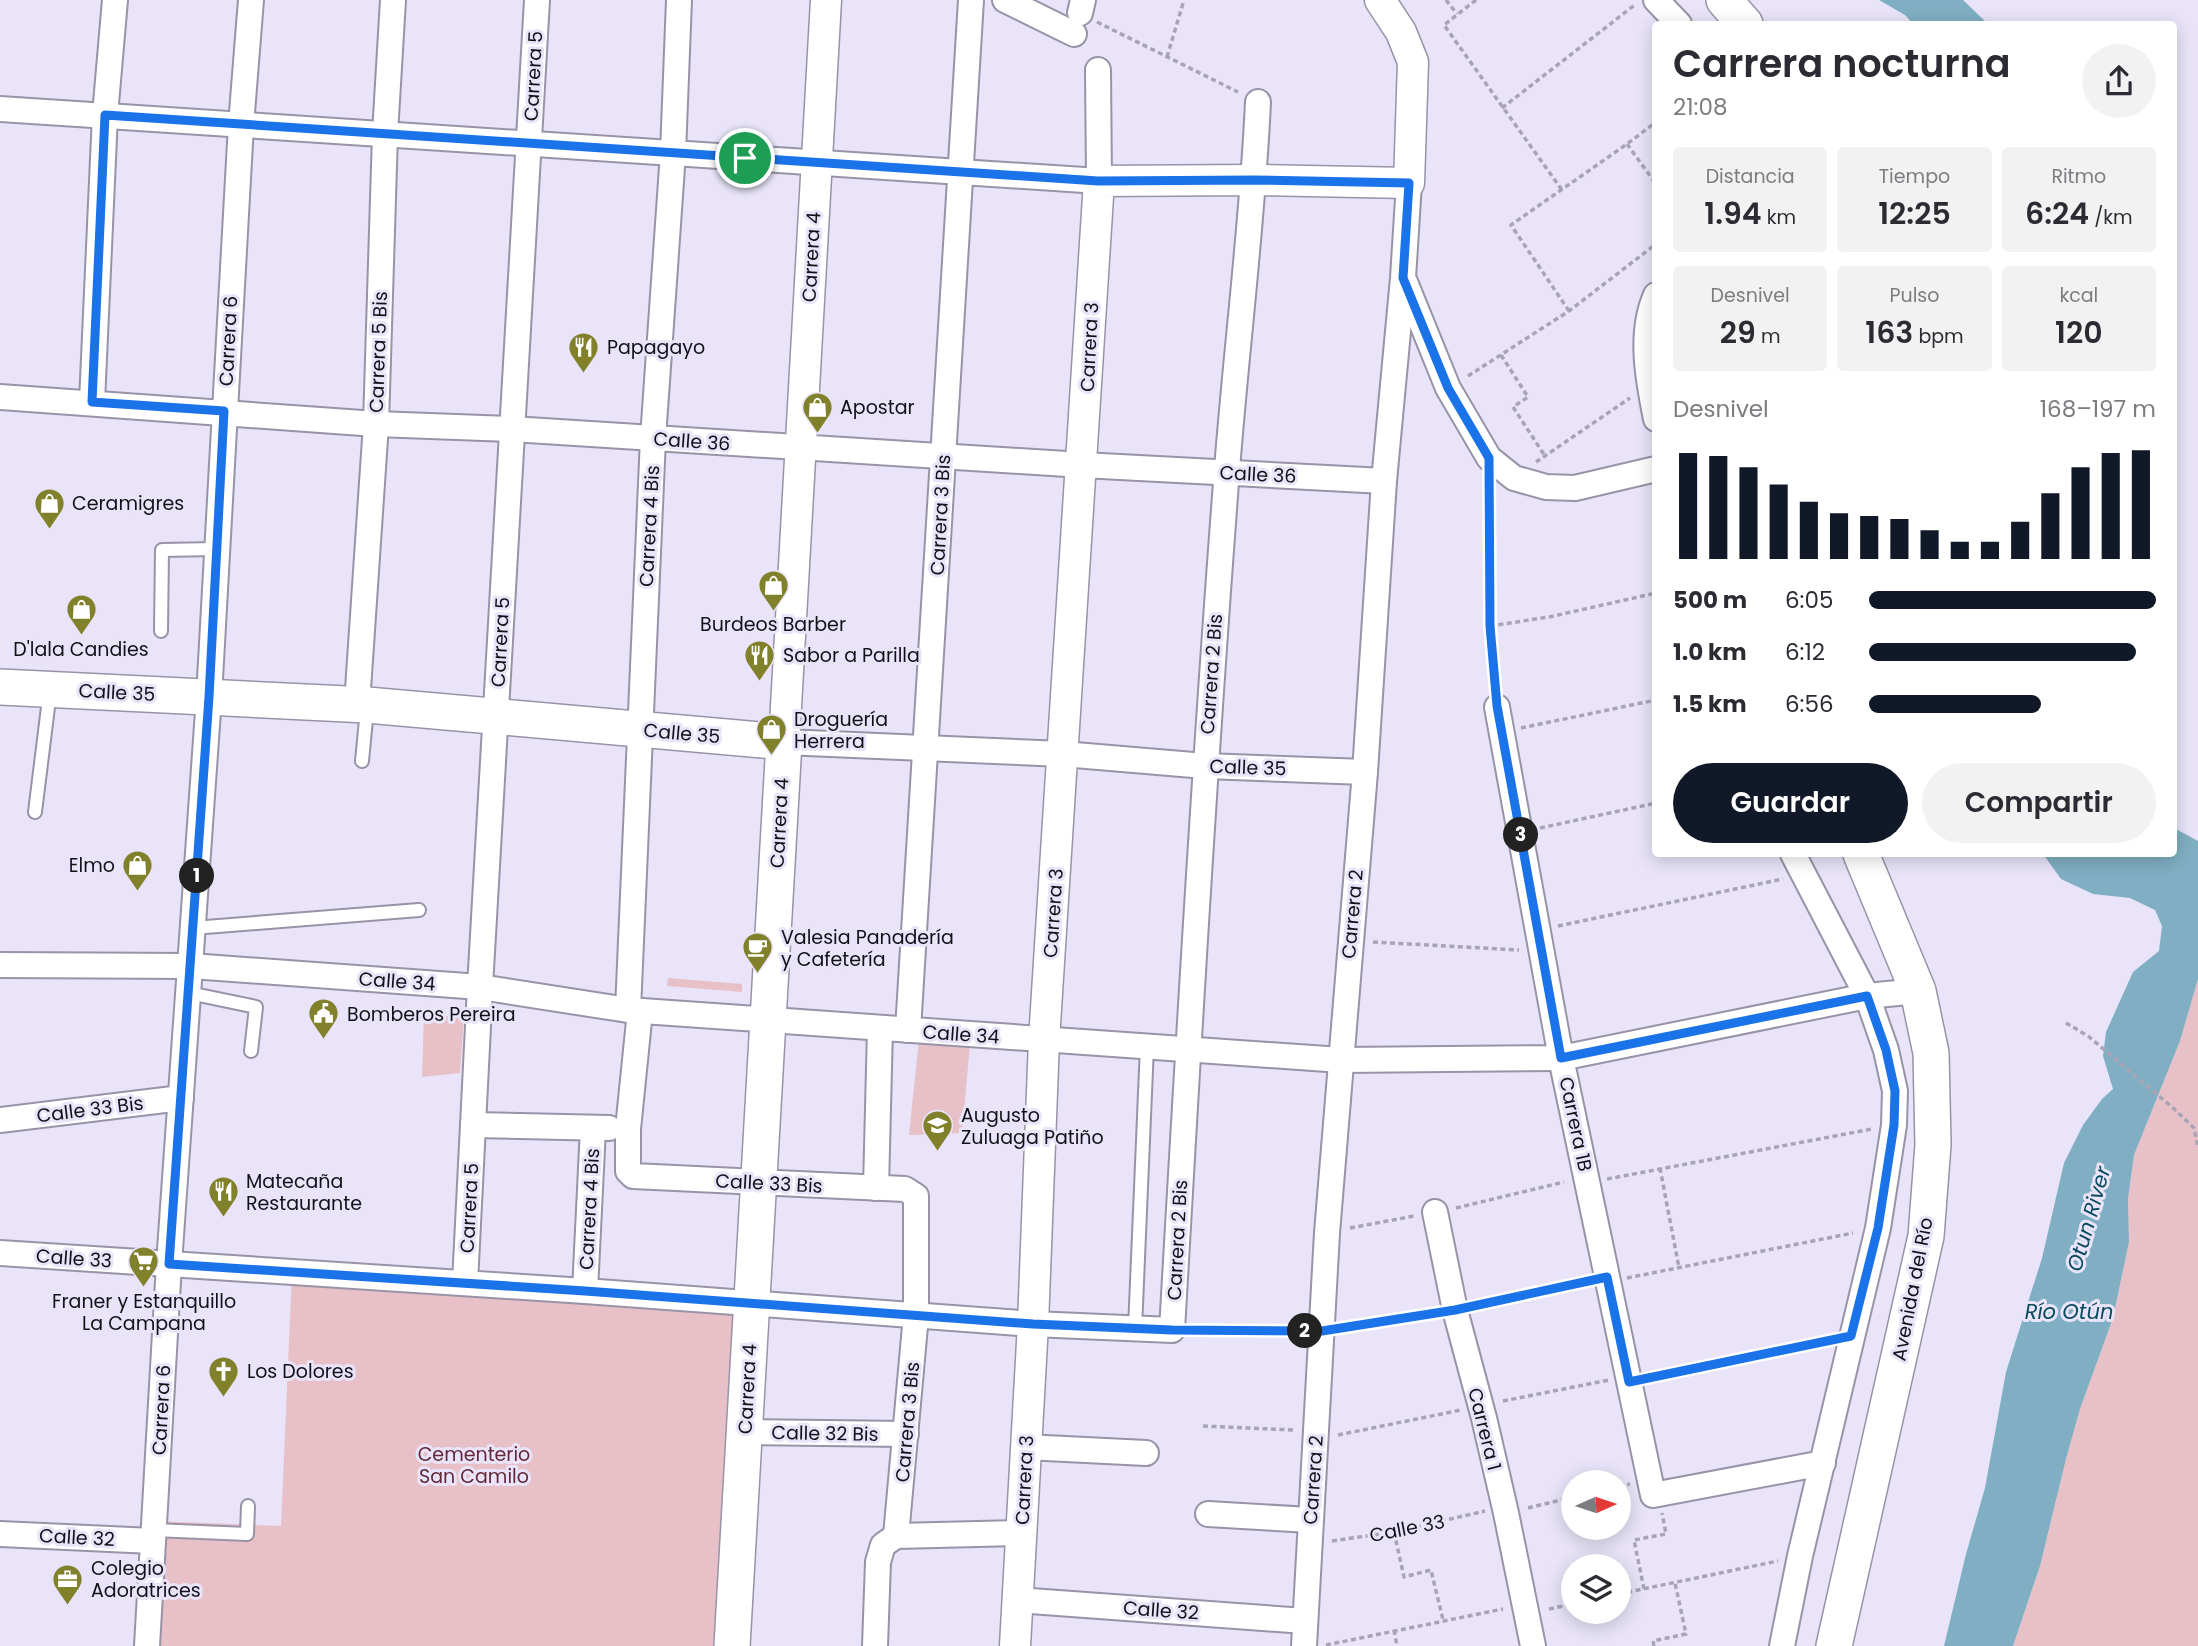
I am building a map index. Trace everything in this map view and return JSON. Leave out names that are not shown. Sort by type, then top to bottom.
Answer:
[{"type":"main road","points":[[1724,0],[1742,21]]},
{"type":"main road","name":"Calle 35","points":[[0,687],[362,704],[784,741]]},
{"type":"main road","name":"Carrera 4","points":[[732,1646],[784,741]]},
{"type":"main road","name":"Avenida del Río","points":[[1834,1646],[1926,1236],[1933,1144],[1931,1054],[1919,991],[1862,857]]},
{"type":"street","points":[[92,402],[105,115],[115,0]]},
{"type":"street","name":"Carrera 6","points":[[147,1646],[169,1264],[209,697],[241,125],[251,0]]},
{"type":"street","name":"Carrera 5 Bis","points":[[362,704],[376,424],[384,134],[393,0]]},
{"type":"street","name":"Carrera 5","points":[[465,1283],[537,0]]},
{"type":"street","points":[[660,0],[678,10]]},
{"type":"street","name":"Carrera 4","points":[[784,741],[826,0]]},
{"type":"street","name":"Carrera 3 Bis","points":[[908,1030],[971,0]]},
{"type":"street","points":[[1005,0],[1079,16]]},
{"type":"street","points":[[0,109],[1098,181],[1409,183],[1413,62],[1401,32],[1380,0]]},
{"type":"street","points":[[1656,0],[1676,21]]},
{"type":"street","name":"Carrera 4 Bis","points":[[634,1011],[639,729],[653,438],[673,153],[678,10]]},
{"type":"street","points":[[1098,70],[1098,181]]},
{"type":"street","name":"Carrera 2 Bis","points":[[1172,1330],[1205,766],[1226,472],[1255,180],[1258,102]]},
{"type":"street","name":"Carrera 3","points":[[1015,1646],[1033,1324],[1044,1040],[1098,181]]},
{"type":"street","name":"Carrera 2","points":[[1304,1646],[1327,1233],[1409,183]]},
{"type":"street","points":[[1403,278],[1448,388],[1489,458],[1514,478],[1546,487],[1575,488],[1652,470]]},
{"type":"street","points":[[1652,304],[1646,336],[1652,396]]},
{"type":"street","name":"Calle 36","points":[[0,397],[376,424],[512,429],[1384,481]]},
{"type":"street","name":"Carrera 1B","points":[[1497,706],[1561,1058],[1655,1495]]},
{"type":"street","name":"Calle 35","points":[[784,741],[1063,754],[1205,766],[1365,772]]},
{"type":"street","points":[[1782,1646],[1800,1556],[1878,1228],[1894,1125],[1895,1091],[1886,1050],[1867,996],[1799,864]]},
{"type":"street","name":"Calle 34","points":[[0,965],[191,966],[480,987],[634,1011],[1341,1060],[1561,1058],[1867,996],[1919,991]]},
{"type":"street","points":[[473,1125],[628,1129],[634,1011]]},
{"type":"street","points":[[876,1188],[880,1028]]},
{"type":"street","name":"Calle 33 Bis","points":[[0,1120],[181,1098]]},
{"type":"street","name":"Carrera 4 Bis","points":[[585,1291],[593,1128]]},
{"type":"street","name":"Calle 33 Bis","points":[[628,1129],[628,1171],[633,1176],[905,1189],[913,1193]]},
{"type":"street","name":"Carrera 3 Bis","points":[[875,1646],[878,1562],[883,1545],[896,1536],[916,1315],[917,1203],[913,1193]]},
{"type":"street","name":"Carrera 1","points":[[1435,1212],[1455,1310],[1505,1510],[1533,1646]]},
{"type":"street","name":"Calle 33","points":[[0,1253],[585,1291],[1033,1324],[1172,1330]]},
{"type":"street","name":"Calle 32 Bis","points":[[744,1432],[906,1434]]},
{"type":"street","points":[[1026,1447],[1146,1453]]},
{"type":"street","points":[[1655,1495],[1823,1463]]},
{"type":"street","points":[[1208,1514],[1310,1520]]},
{"type":"street","points":[[896,1536],[1022,1533]]},
{"type":"street","name":"Calle 32","points":[[0,1534],[153,1535]]},
{"type":"street","name":"Calle 32","points":[[1017,1600],[1305,1621]]},
{"type":"lane","points":[[160,631],[162,550],[216,549]]},
{"type":"lane","points":[[35,812],[50,689]]},
{"type":"lane","points":[[362,704],[362,761]]},
{"type":"lane","points":[[193,928],[419,910]]},
{"type":"lane","points":[[189,993],[256,1007],[251,1051]]},
{"type":"lane","points":[[1135,1329],[1147,1046]]},
{"type":"lane","points":[[153,1535],[247,1534],[248,1506]]},
{"type":"path","points":[[1167,57],[1184,0]]},
{"type":"path","points":[[1446,0],[1457,14]]},
{"type":"path","points":[[1476,0],[1444,25],[1562,190]]},
{"type":"path","points":[[1502,108],[1641,0]]},
{"type":"path","points":[[1079,16],[1258,102]]},
{"type":"path","points":[[1569,311],[1511,225],[1652,125]]},
{"type":"path","points":[[1628,144],[1652,178]]},
{"type":"path","points":[[1448,388],[1569,311],[1652,247]]},
{"type":"path","points":[[1501,355],[1528,397],[1513,407],[1545,456]]},
{"type":"path","points":[[1514,478],[1650,385]]},
{"type":"path","points":[[1489,458],[1490,626],[1497,706]]},
{"type":"path","points":[[1490,626],[1549,617],[1652,594]]},
{"type":"path","points":[[1502,732],[1652,701]]},
{"type":"path","points":[[1520,832],[1652,804]]},
{"type":"path","points":[[1349,941],[1541,941],[1799,864]]},
{"type":"path","points":[[2066,1023],[2088,1036],[2172,1107],[2194,1128],[2198,1147]]},
{"type":"path","points":[[1588,1183],[1894,1125]]},
{"type":"path","points":[[1660,1168],[1679,1268]]},
{"type":"path","points":[[1172,1330],[1322,1331],[1455,1310],[1878,1228]]},
{"type":"path","points":[[1629,1382],[1851,1336]]},
{"type":"path","points":[[1203,1426],[1316,1430]]},
{"type":"path","points":[[1644,1589],[1634,1540],[1666,1534],[1655,1495]]},
{"type":"path","name":"Calle 33","points":[[1309,1545],[1394,1532],[1561,1499]]},
{"type":"path","points":[[1394,1532],[1404,1577],[1431,1570],[1443,1620]]},
{"type":"path","points":[[1631,1592],[1800,1556]]},
{"type":"path","points":[[1654,1646],[1653,1641],[1686,1634],[1675,1583]]},
{"type":"path","points":[[1320,1646],[1524,1605]]},
{"type":"path","points":[[1394,1630],[1397,1646]]},
{"type":"green space","points":[[668,978],[742,984],[742,992],[667,986]]},
{"type":"green space","points":[[2198,979],[2198,1646],[2013,1646],[2040,1566],[2080,1409],[2113,1318],[2129,1242],[2128,1199],[2134,1155],[2180,1041]]},
{"type":"green space","points":[[424,1016],[464,1016],[460,1073],[422,1077]]},
{"type":"green space","points":[[919,1039],[970,1044],[962,1133],[909,1135]]},
{"type":"green space","name":"Cementerio San Camilo","points":[[292,1272],[752,1305],[732,1646],[147,1646],[154,1521],[281,1526]]},
{"type":"water","points":[[1879,0],[1963,0],[1985,21],[1910,21]]},
{"type":"water","name":"Río Otún","points":[[2177,830],[2198,841],[2198,979],[2180,1041],[2134,1155],[2128,1199],[2129,1242],[2113,1318],[2080,1409],[2040,1566],[2013,1646],[1944,1646],[1985,1488],[2006,1372],[2042,1258],[2064,1163],[2083,1125],[2113,1089],[2103,1056],[2106,1032],[2133,972],[2159,951],[2162,926],[2155,910],[2130,898],[2093,894],[2061,879],[2045,857],[2177,857]]},
{"type":"place","name":"Papagayo","points":[[584,374]]},
{"type":"place","name":"Apostar","points":[[817,434]]},
{"type":"place","name":"Ceramigres","points":[[49,530]]},
{"type":"place","name":"Burdeos Barber","points":[[773,612]]},
{"type":"place","name":"D'lala Candies","points":[[81,637]]},
{"type":"place","name":"Sabor a Parilla","points":[[760,682]]},
{"type":"place","name":"Droguería Herrera","points":[[771,757]]},
{"type":"place","name":"Elmo","points":[[138,892]]},
{"type":"place","name":"Valesia Panadería y Cafetería","points":[[758,975]]},
{"type":"place","name":"Bomberos Pereira","points":[[324,1041]]},
{"type":"place","name":"Augusto Zuluaga Patiño","points":[[938,1153]]},
{"type":"place","name":"Matecaña Restaurante","points":[[223,1219]]},
{"type":"place","name":"Franer y Estanquillo La Campana","points":[[144,1289]]},
{"type":"place","name":"Los Dolores","points":[[224,1398]]},
{"type":"place","name":"Colegio Adoratrices","points":[[68,1606]]},
{"type":"route","points":[[105,115],[745,158],[1098,181],[1409,183],[1403,278],[1448,388],[1489,458],[1490,626],[1497,706],[1561,1058],[1867,996],[1886,1050],[1895,1091],[1894,1125],[1878,1228],[1851,1336],[1629,1382],[1607,1277],[1455,1310],[1322,1331],[1172,1330],[1033,1324],[169,1264],[209,697],[224,411],[92,402],[105,115]]},
{"type":"water label","name":"Otun River","points":[[2089,1219]]}]
